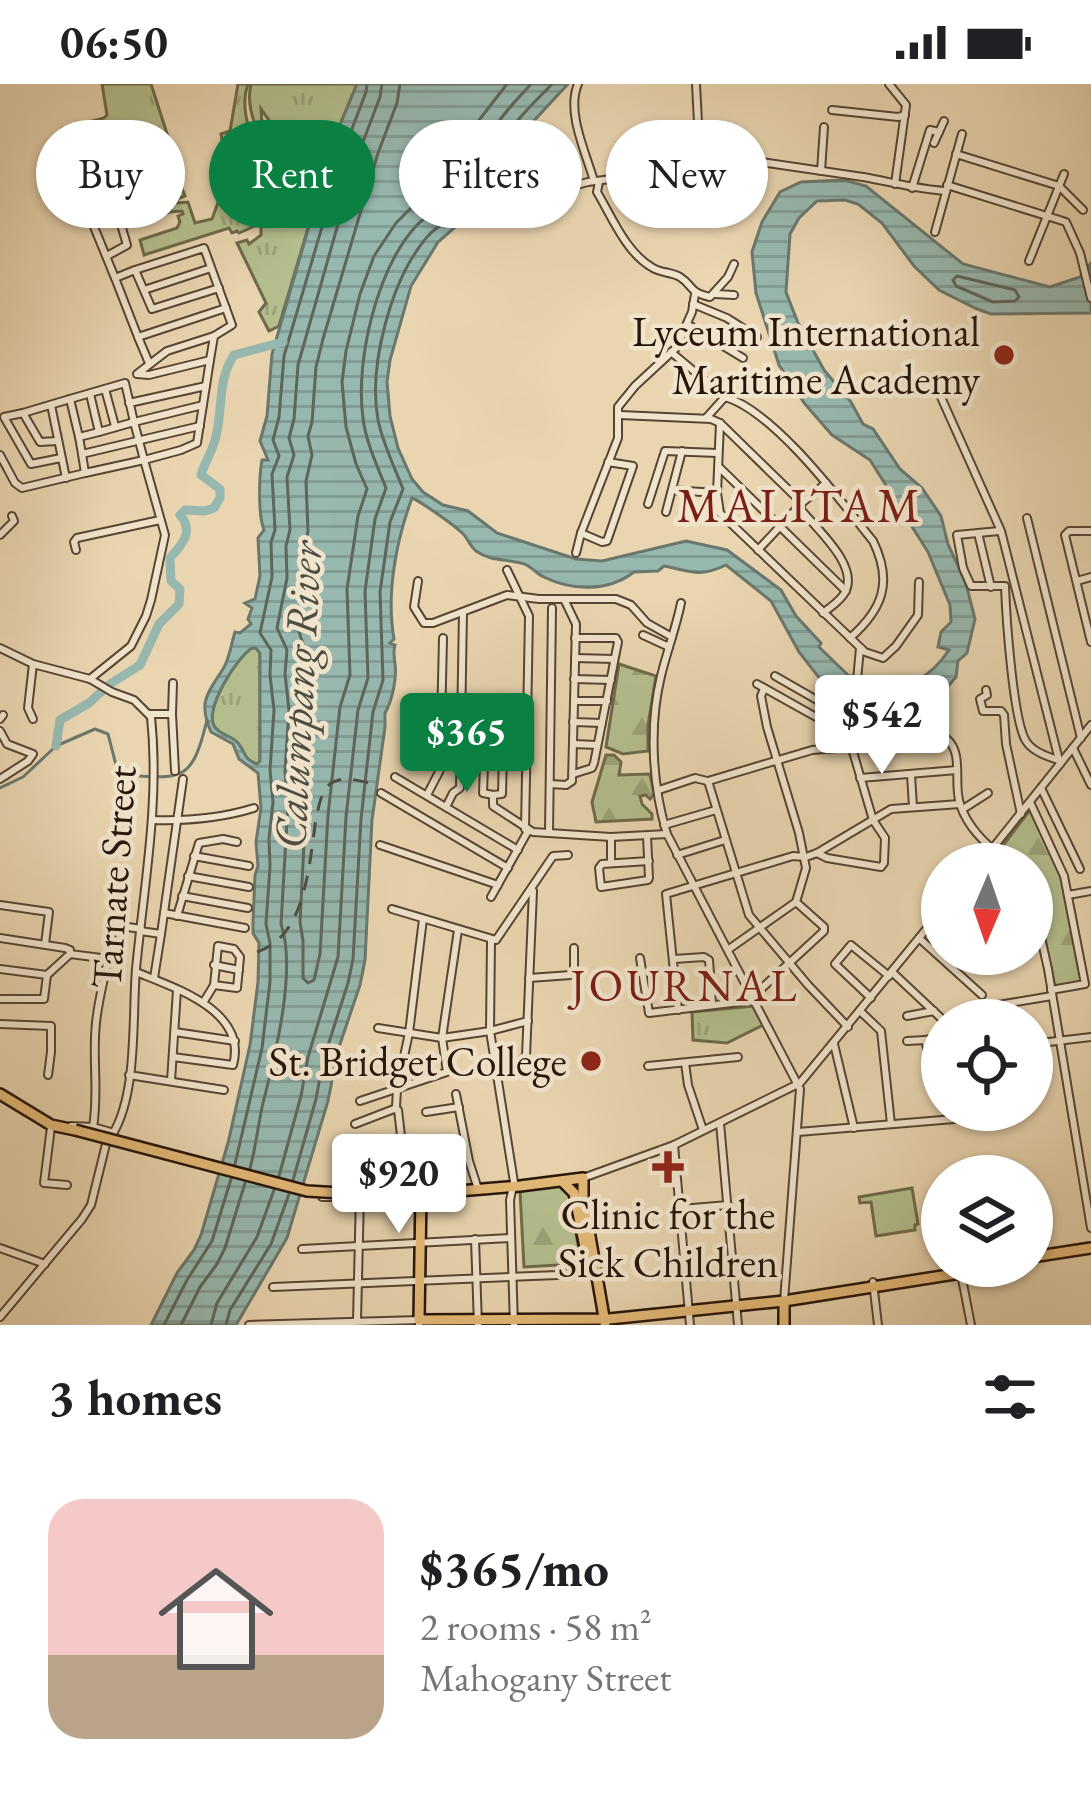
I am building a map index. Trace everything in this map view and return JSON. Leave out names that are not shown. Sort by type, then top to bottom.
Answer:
[{"type":"main road","points":[[0,1094],[51,1125],[307,1191],[399,1194],[562,1181],[580,1186],[604,1322]]},
{"type":"main road","points":[[421,1193],[419,1322],[604,1322],[784,1301],[921,1277]]},
{"type":"main road","points":[[1053,1255],[1091,1249]]},
{"type":"main road","points":[[784,1301],[784,1325]]},
{"type":"street","points":[[578,84],[574,103],[597,192],[642,261],[680,277],[695,294],[710,297],[734,264]]},
{"type":"street","points":[[697,84],[698,120]]},
{"type":"street","points":[[889,84],[905,102],[895,184]]},
{"type":"street","points":[[832,110],[905,115]]},
{"type":"street","points":[[934,143],[944,121]]},
{"type":"street","points":[[820,171],[824,127]]},
{"type":"street","points":[[912,188],[930,130],[939,132]]},
{"type":"street","points":[[935,232],[962,134]]},
{"type":"street","points":[[956,154],[1059,186],[1083,210]]},
{"type":"street","points":[[768,164],[912,188],[947,188],[1066,222],[1080,253],[1091,298]]},
{"type":"street","points":[[1029,261],[1064,175]]},
{"type":"street","points":[[107,256],[127,245],[104,176],[78,188],[148,363]]},
{"type":"street","points":[[582,185],[606,180]]},
{"type":"street","points":[[61,458],[31,464],[2,418],[125,383],[167,351],[232,326],[204,248],[116,278]]},
{"type":"street","points":[[144,290],[211,268]]},
{"type":"street","points":[[135,270],[155,319]]},
{"type":"street","points":[[138,337],[155,319],[218,288]]},
{"type":"street","points":[[576,553],[618,438],[618,407],[671,352],[687,324],[695,294]]},
{"type":"street","points":[[715,294],[734,295]]},
{"type":"street","points":[[693,304],[757,337]]},
{"type":"street","points":[[155,319],[227,308]]},
{"type":"street","points":[[687,324],[743,358]]},
{"type":"street","points":[[0,455],[22,488],[194,445],[214,336]]},
{"type":"street","points":[[671,352],[786,440],[873,541],[884,583],[878,607],[850,638]]},
{"type":"street","points":[[137,374],[210,360]]},
{"type":"street","points":[[90,680],[124,654],[146,616],[165,536],[125,383]]},
{"type":"street","points":[[129,403],[206,386]]},
{"type":"street","points":[[936,386],[1001,531],[1024,738],[1030,747],[1059,762]]},
{"type":"street","points":[[105,389],[115,428]]},
{"type":"street","points":[[90,394],[98,432]]},
{"type":"street","points":[[706,418],[725,397]]},
{"type":"street","points":[[70,399],[85,473]]},
{"type":"street","points":[[51,405],[66,478]]},
{"type":"street","points":[[79,437],[203,405]]},
{"type":"street","points":[[22,413],[40,442],[58,441]]},
{"type":"street","points":[[620,415],[706,418],[720,423],[800,505],[846,566],[846,591],[823,613]]},
{"type":"street","points":[[720,423],[716,493],[720,513],[860,648],[880,658],[890,652],[918,615],[919,582]]},
{"type":"street","points":[[82,454],[200,426]]},
{"type":"street","points":[[666,512],[682,451]]},
{"type":"street","points":[[648,504],[664,452],[718,452]]},
{"type":"street","points":[[580,533],[607,541],[633,466],[608,462]]},
{"type":"street","points":[[717,466],[846,591]]},
{"type":"street","points":[[758,550],[826,483]]},
{"type":"street","points":[[672,490],[716,493]]},
{"type":"street","points":[[0,518],[12,516],[14,520],[0,535]]},
{"type":"street","points":[[1028,518],[1081,738]]},
{"type":"street","points":[[76,550],[77,538],[160,520]]},
{"type":"street","points":[[1001,531],[957,536],[970,586],[1010,585]]},
{"type":"street","points":[[1091,531],[1066,535],[1091,642]]},
{"type":"street","points":[[978,533],[992,586]]},
{"type":"street","points":[[491,897],[527,830],[529,616],[506,570]]},
{"type":"street","points":[[1077,581],[1091,577]]},
{"type":"street","points":[[418,581],[414,608],[424,623],[517,595],[624,602],[646,623],[672,637]]},
{"type":"street","points":[[1010,585],[1059,762]]},
{"type":"street","points":[[550,784],[570,784],[572,775],[575,638],[574,619],[564,599]]},
{"type":"street","points":[[681,603],[656,704],[658,790],[677,855],[801,1094],[784,1301]]},
{"type":"street","points":[[549,832],[552,608]]},
{"type":"street","points":[[446,806],[460,788],[464,611]]},
{"type":"street","points":[[643,635],[669,647]]},
{"type":"street","points":[[427,795],[440,770],[443,638]]},
{"type":"street","points":[[572,775],[592,768],[618,642],[616,638],[575,638]]},
{"type":"street","name":"Tarnate Street","points":[[0,648],[134,700],[150,714],[153,770],[153,820],[123,1109],[91,1205],[0,1318]]},
{"type":"street","points":[[817,853],[883,866],[885,838],[874,820],[851,745],[860,648]]},
{"type":"street","points":[[575,658],[615,659]]},
{"type":"street","points":[[33,719],[28,708],[34,664]]},
{"type":"street","points":[[775,676],[852,720]]},
{"type":"street","points":[[574,679],[611,680]]},
{"type":"street","points":[[172,682],[175,771]]},
{"type":"street","points":[[729,949],[796,902],[806,868],[761,686],[841,731],[853,733]]},
{"type":"street","points":[[986,690],[988,694],[980,699],[982,711],[1004,715],[1021,814]]},
{"type":"street","points":[[574,701],[607,701]]},
{"type":"street","points":[[486,709],[504,711],[502,795],[493,795],[482,791],[486,709]]},
{"type":"street","points":[[150,714],[172,714]]},
{"type":"street","points":[[573,722],[602,723]]},
{"type":"street","points":[[997,843],[1091,725]]},
{"type":"street","points":[[0,731],[7,744],[33,754],[0,779]]},
{"type":"street","points":[[658,790],[695,778],[708,781],[812,750],[947,739],[955,746],[962,806],[986,843]]},
{"type":"street","points":[[0,752],[7,744]]},
{"type":"street","points":[[573,744],[597,745]]},
{"type":"street","points":[[1073,748],[1091,784]]},
{"type":"street","points":[[860,778],[957,770]]},
{"type":"street","points":[[911,773],[913,807]]},
{"type":"street","points":[[395,777],[518,850]]},
{"type":"street","points":[[154,979],[184,779]]},
{"type":"street","points":[[708,781],[742,900],[758,927],[848,1027]]},
{"type":"street","points":[[1041,788],[1079,863]]},
{"type":"street","points":[[381,793],[508,868]]},
{"type":"street","points":[[678,1010],[666,894],[817,853],[891,809],[962,806],[988,793]]},
{"type":"street","points":[[493,795],[492,806],[527,830],[611,837],[647,836],[716,810]]},
{"type":"street","points":[[1025,999],[1088,982],[1064,876],[1030,802]]},
{"type":"street","points":[[153,820],[178,821],[254,808]]},
{"type":"street","points":[[647,836],[649,861],[648,880],[602,888],[599,868],[611,862],[649,861]]},
{"type":"street","points":[[611,837],[611,862]]},
{"type":"street","points":[[677,855],[725,840]]},
{"type":"street","points":[[177,916],[200,841],[237,842]]},
{"type":"street","points":[[380,845],[498,885]]},
{"type":"street","points":[[392,909],[496,940],[553,856],[568,855]]},
{"type":"street","points":[[194,856],[249,866]]},
{"type":"street","points":[[188,876],[249,887]]},
{"type":"street","points":[[497,1067],[526,1056],[533,887]]},
{"type":"street","points":[[1068,895],[1091,892]]},
{"type":"street","points":[[182,896],[248,908]]},
{"type":"street","points":[[640,958],[649,1012],[742,1003],[824,929],[796,902]]},
{"type":"street","points":[[0,905],[49,912],[45,944]]},
{"type":"street","points":[[164,913],[245,928]]},
{"type":"street","points":[[396,1107],[422,919]]},
{"type":"street","points":[[93,1127],[96,1017],[113,925],[161,934]]},
{"type":"street","points":[[360,1101],[446,1073],[442,1038],[458,930]]},
{"type":"street","points":[[580,1186],[798,1084],[921,936]]},
{"type":"street","points":[[0,938],[69,949],[70,954]]},
{"type":"street","points":[[919,938],[982,995]]},
{"type":"street","points":[[490,940],[490,1031],[514,1186],[510,1200],[514,1322]]},
{"type":"street","points":[[203,1003],[214,985],[216,948],[221,945],[238,952],[237,988],[214,985]]},
{"type":"street","points":[[871,998],[835,964],[851,946],[921,1000]]},
{"type":"street","points":[[530,978],[574,973],[574,948]]},
{"type":"street","points":[[0,999],[44,999],[47,975],[70,954],[109,959]]},
{"type":"street","points":[[674,959],[709,960],[712,1005]]},
{"type":"street","points":[[214,965],[239,970]]},
{"type":"street","points":[[0,970],[47,975]]},
{"type":"street","points":[[136,972],[218,1012],[235,1041],[236,1063],[230,1066],[173,1057]]},
{"type":"street","points":[[1048,975],[1091,1228]]},
{"type":"street","points":[[171,1082],[177,990]]},
{"type":"street","points":[[860,1012],[881,1031],[891,1124]]},
{"type":"street","points":[[907,1016],[921,1013]]},
{"type":"street","points":[[378,1028],[442,1038],[528,1021]]},
{"type":"street","points":[[0,1024],[51,1026],[48,1075]]},
{"type":"street","points":[[175,1032],[235,1041]]},
{"type":"street","points":[[1053,1042],[1091,1037]]},
{"type":"street","points":[[907,1042],[921,1040]]},
{"type":"street","points":[[834,1044],[854,1127]]},
{"type":"street","points":[[648,1066],[738,1057]]},
{"type":"street","points":[[686,1063],[703,1130]]},
{"type":"street","points":[[129,1075],[224,1090]]},
{"type":"street","points":[[456,1094],[478,1189]]},
{"type":"street","points":[[426,1112],[459,1107]]},
{"type":"street","points":[[355,1124],[398,1110],[399,1194]]},
{"type":"street","points":[[798,1132],[921,1121]]},
{"type":"street","points":[[720,1123],[738,1325]]},
{"type":"street","points":[[51,1125],[44,1183],[67,1185]]},
{"type":"street","points":[[93,1127],[110,1137],[77,1136],[69,1129],[93,1127]]},
{"type":"street","points":[[674,1144],[690,1325]]},
{"type":"street","points":[[322,1197],[350,1194],[359,1246],[356,1323]]},
{"type":"street","points":[[681,1208],[728,1205]]},
{"type":"street","points":[[302,1249],[511,1238]]},
{"type":"street","points":[[475,1239],[478,1322]]},
{"type":"street","points":[[0,1248],[45,1264]]},
{"type":"street","points":[[273,1287],[573,1274],[591,1266]]},
{"type":"street","points":[[873,1285],[878,1325]]},
{"type":"street","points":[[967,1287],[971,1325]]},
{"type":"street","points":[[249,1325],[419,1322]]},
{"type":"green space","points":[[102,84],[151,84],[163,120],[96,120],[107,115]]},
{"type":"green space","points":[[238,84],[248,84],[247,120],[232,120]]},
{"type":"green space","points":[[251,84],[357,84],[342,120],[269,120],[261,109],[262,120],[254,120]]},
{"type":"green space","points":[[185,202],[195,223],[209,220],[209,228],[229,228],[144,255],[140,240],[185,228]]},
{"type":"green space","points":[[261,228],[308,228],[279,326],[269,331],[259,312],[266,303],[237,243],[247,240],[249,244],[261,235]]},
{"type":"green space","points":[[252,648],[260,653],[257,764],[216,729],[212,718],[224,683]]},
{"type":"green space","points":[[619,664],[656,676],[648,751],[623,754],[606,747]]},
{"type":"green space","points":[[606,755],[621,762],[619,775],[650,774],[654,794],[650,799],[640,796],[652,819],[596,822],[592,802]]},
{"type":"green space","points":[[1030,810],[1046,843],[1005,843]]},
{"type":"green space","points":[[1053,858],[1063,879],[1083,984],[1055,987]]},
{"type":"green space","points":[[754,1006],[763,1025],[727,1043],[693,1040],[692,1012]]},
{"type":"green space","points":[[560,1186],[569,1195],[581,1261],[524,1267],[520,1191]]},
{"type":"green space","points":[[912,1188],[915,1230],[876,1236],[871,1202],[860,1203],[859,1197]]},
{"type":"water","name":"Calumpang River","points":[[357,84],[568,84],[535,120],[399,120],[399,228],[454,228],[438,242],[411,286],[390,360],[390,416],[412,479],[443,505],[468,511],[497,533],[576,559],[602,561],[686,541],[727,550],[781,590],[796,616],[821,643],[819,647],[849,676],[898,687],[918,680],[949,650],[938,647],[941,632],[951,622],[950,605],[928,552],[870,460],[832,435],[779,365],[756,293],[752,252],[760,228],[768,228],[768,212],[780,192],[801,182],[844,180],[866,186],[963,264],[1050,287],[1080,277],[1091,263],[1091,313],[991,314],[939,290],[882,223],[858,204],[817,201],[790,234],[786,292],[798,323],[863,424],[873,429],[941,516],[966,584],[975,619],[967,653],[944,691],[886,710],[861,711],[824,684],[799,652],[771,601],[726,565],[701,572],[664,566],[601,586],[566,585],[524,564],[481,554],[456,528],[412,498],[392,586],[394,639],[390,643],[395,645],[395,676],[385,713],[372,820],[365,960],[287,1238],[236,1325],[151,1325],[201,1235],[228,1143],[250,1045],[258,982],[259,943],[253,922],[261,808],[258,773],[239,759],[233,744],[211,732],[205,705],[235,632],[251,624],[252,608],[245,603],[255,599],[260,576],[258,538],[264,530],[260,476],[262,460],[268,460],[260,441],[272,354],[309,228],[375,228],[375,120],[342,120]],"holes":[[[252,648],[260,653],[260,761],[257,764],[235,740],[216,729],[212,718],[231,672]]]},
{"type":"waterway","points":[[56,746],[60,720],[140,665],[159,624],[179,604],[180,589],[171,581],[170,558],[186,532],[180,515],[185,510],[214,508],[220,498],[220,489],[201,475],[216,437],[228,366],[234,355],[283,342]]},
{"type":"waterway","points":[[0,788],[23,777],[56,746],[95,729],[108,734],[116,765],[124,775],[172,776],[190,766],[207,720]]},
{"type":"waterway","points":[[1053,1249],[1088,1243]]},
{"type":"ferry route","points":[[257,952],[274,943],[296,914],[319,805],[327,788],[347,779],[377,785]]},
{"type":"place","name":"Lyceum International Maritime Academy","points":[[1004,355]]},
{"type":"place","name":"St. Bridget College","points":[[591,1061]]},
{"type":"place","name":"Clinic for the Sick Children","points":[[668,1167]]},
{"type":"district","name":"MALITAM","points":[[800,505]]},
{"type":"district","name":"JOURNAL","points":[[685,985]]}]
